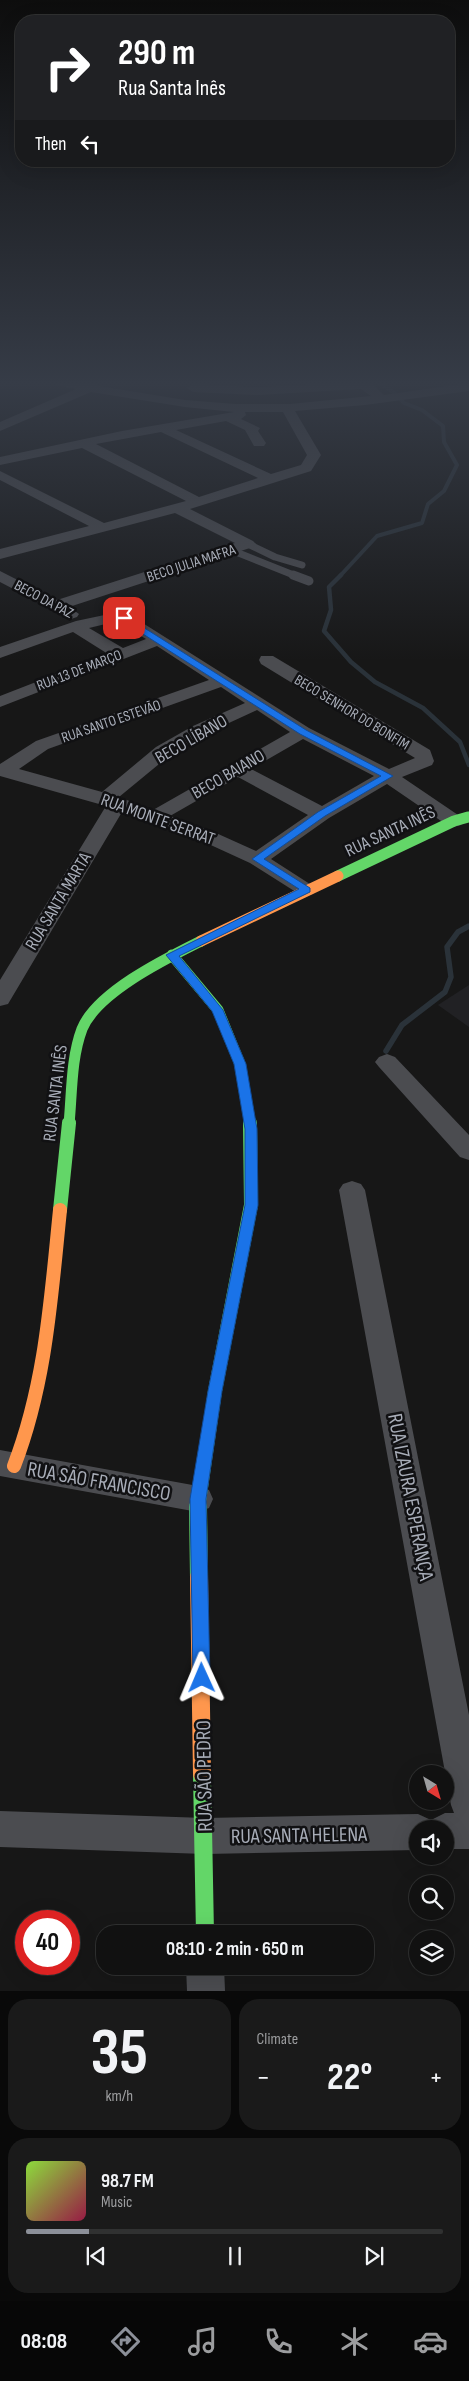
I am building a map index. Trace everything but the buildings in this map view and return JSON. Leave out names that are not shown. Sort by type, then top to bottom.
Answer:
[{"type":"street","points":[[0,475],[103,528]]},
{"type":"street","points":[[146,475],[198,501]]},
{"type":"street","points":[[261,475],[272,480]]},
{"type":"street","points":[[0,554],[178,508],[286,475]]},
{"type":"street","name":"BECO JULIA MAFRA","points":[[178,508],[248,544]]},
{"type":"street","name":"BECO JULIA MAFRA","points":[[58,605],[248,544]]},
{"type":"street","name":"BECO DA PAZ","points":[[0,576],[58,605],[120,654]]},
{"type":"street","points":[[0,654],[82,625],[115,617],[124,618],[303,732],[388,776],[461,819]]},
{"type":"street","name":"RUA 13 DE MARÇO","points":[[0,702],[159,640]]},
{"type":"street","name":"BECO SENHOR DO BONFIM","points":[[267,660],[423,754],[425,761],[421,764],[388,776]]},
{"type":"street","name":"RUA SANTO ESTEVÃO","points":[[2,771],[42,745],[137,713],[222,681]]},
{"type":"street","name":"BECO LÍBANO","points":[[111,802],[163,751],[199,730],[259,704]]},
{"type":"street","name":"BECO BAIANO","points":[[154,817],[303,732]]},
{"type":"street","points":[[236,769],[322,814]]},
{"type":"street","name":"RUA MONTE SERRAT","points":[[2,771],[111,802],[209,837],[257,859],[306,890]]},
{"type":"street","points":[[257,859],[322,814],[388,776]]},
{"type":"street","name":"RUA SANTA MARTA","points":[[0,999],[111,802]]},
{"type":"street","name":"RUA SANTA INÊS","points":[[7,1464],[25,1444],[44,1361],[77,1045],[86,1021],[107,997],[172,955],[306,890],[461,819]]},
{"type":"street","name":"RUA SÃO PEDRO","points":[[172,955],[218,1010],[240,1064],[251,1129],[251,1205],[215,1391],[198,1499],[206,1925]]},
{"type":"street","points":[[387,1062],[469,1151]]},
{"type":"street","name":"RUA IZAURA ESPERANÇA","points":[[352,1190],[469,1804]]},
{"type":"street","name":"RUA SÃO FRANCISCO","points":[[7,1464],[198,1499]]},
{"type":"street","name":"RUA SANTA HELENA","points":[[0,1829],[205,1836],[409,1832]]},
{"type":"street","points":[[454,1832],[469,1831]]},
{"type":"street","points":[[206,1975],[206,1991]]},
{"type":"lane","points":[[248,544],[275,556],[302,564]]},
{"type":"lane","points":[[231,550],[309,581]]},
{"type":"shaded area","points":[[469,985],[469,1027],[438,1005]]},
{"type":"waterway","points":[[340,576],[377,536],[422,523],[428,504],[444,491],[452,475]]},
{"type":"waterway","points":[[340,576],[329,587],[331,610],[324,631],[351,662],[375,682],[423,708],[460,742],[469,765]]},
{"type":"waterway","points":[[386,1051],[402,1025],[445,992],[451,977],[447,947],[458,932],[469,926]]},
{"type":"traffic: fast","points":[[338,876],[454,821],[469,817]]},
{"type":"traffic: fast","points":[[60,1210],[77,1045],[85,1023],[97,1008],[124,985],[155,965],[201,941]]},
{"type":"traffic: fast","points":[[172,955],[218,1010],[240,1064],[251,1129],[251,1205],[215,1391],[198,1499],[199,1577]]},
{"type":"traffic: fast","points":[[202,1774],[205,1925]]},
{"type":"traffic: slow","points":[[201,941],[338,876]]},
{"type":"traffic: slow","points":[[14,1466],[26,1436],[41,1373],[60,1210]]},
{"type":"traffic: slow","points":[[199,1577],[202,1774]]},
{"type":"route","points":[[124,618],[303,732],[388,776],[322,814],[257,859],[306,890],[172,955],[218,1010],[240,1064],[251,1129],[251,1205],[215,1391],[198,1499],[202,1678]]}]
